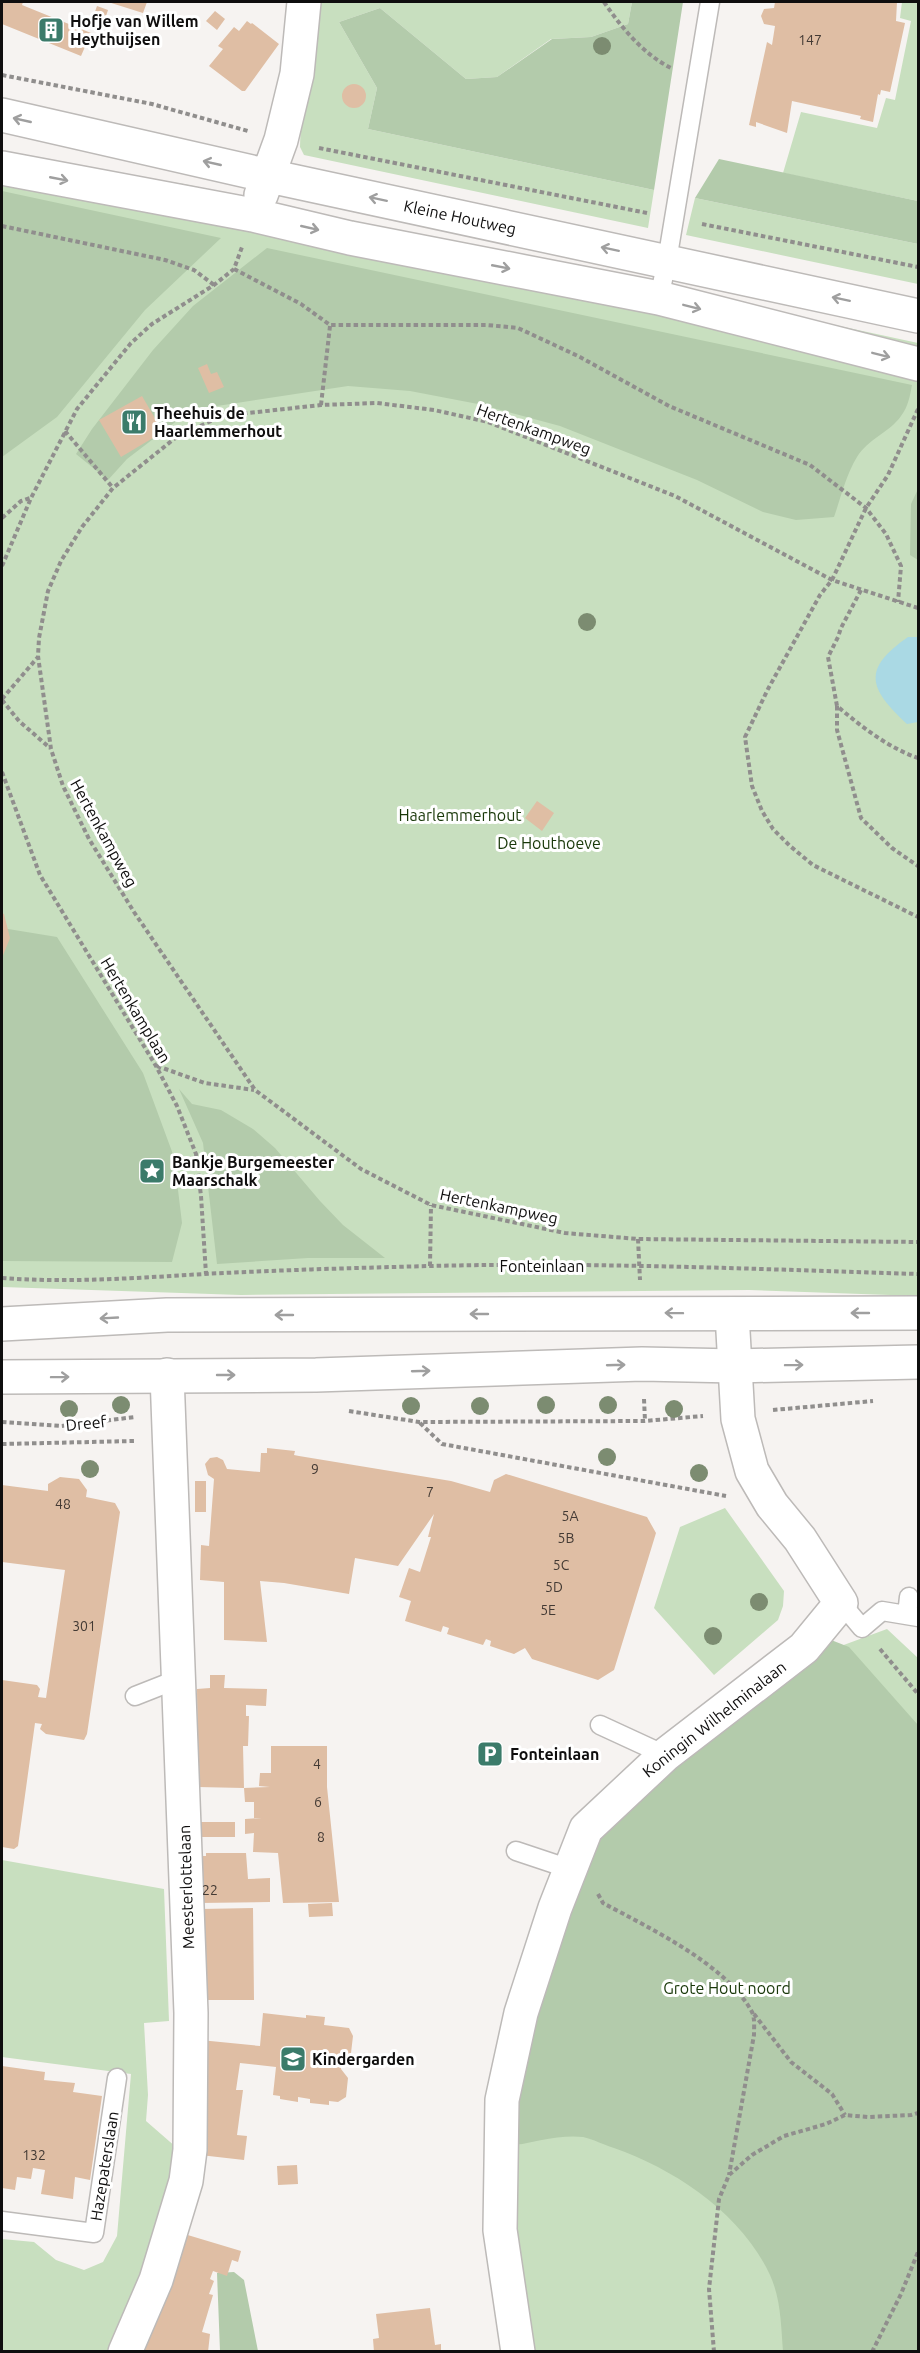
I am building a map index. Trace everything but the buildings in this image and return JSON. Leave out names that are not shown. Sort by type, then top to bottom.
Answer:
[{"type":"street","points":[[253,215],[281,140],[297,74],[303,2]]},
{"type":"street","name":"Kleine Houtweg","points":[[2,115],[269,176],[918,316]]},
{"type":"street","points":[[2,168],[253,215],[350,238],[659,298],[918,364]]},
{"type":"street","points":[[2,1324],[168,1315],[918,1313]]},
{"type":"street","points":[[732,1314],[737,1413],[752,1471],[772,1505],[800,1539],[841,1603]]},
{"type":"street","points":[[2,1377],[315,1375],[642,1364],[735,1366],[918,1362]]},
{"type":"street","name":"Meesterlottelaan","points":[[124,2352],[156,2280],[186,2181],[190,2150],[191,2013],[167,1375]]},
{"type":"street","name":"Koningin Wilhelminalaan","points":[[518,2352],[500,2230],[502,2100],[521,2013],[555,1908],[586,1829],[665,1755],[804,1648],[841,1603]]},
{"type":"lane","points":[[659,298],[710,2]]},
{"type":"lane","points":[[841,1603],[862,1628],[882,1611],[913,1616],[909,1597]]},
{"type":"lane","points":[[135,1696],[178,1681]]},
{"type":"lane","points":[[600,1725],[665,1755]]},
{"type":"lane","points":[[516,1851],[571,1866]]},
{"type":"lane","name":"Hazepaterslaan","points":[[2,2221],[94,2233],[117,2078]]},
{"type":"path","points":[[604,2],[616,20],[655,60],[696,81]]},
{"type":"path","points":[[2,75],[152,104],[281,140],[918,267]]},
{"type":"path","points":[[2,566],[31,498],[77,410],[131,343],[152,324],[214,285],[234,269],[253,215]]},
{"type":"path","points":[[2,226],[165,260],[194,270],[214,285]]},
{"type":"path","points":[[234,269],[301,304],[330,325],[487,325],[518,328],[578,356],[669,406],[810,465],[866,508],[886,534],[901,566],[898,602]]},
{"type":"path","points":[[321,405],[330,325]]},
{"type":"path","name":"Hertenkampweg","points":[[918,608],[832,580],[675,496],[488,422],[434,410],[377,403],[321,405],[221,416],[174,439],[112,488],[82,526],[61,561],[48,591],[38,656],[51,749],[63,786],[89,839],[134,912],[255,1090],[360,1169],[431,1204],[565,1233],[638,1239],[918,1242]]},
{"type":"path","points":[[918,409],[888,475],[866,508],[832,580],[816,603],[745,737],[752,786],[762,811],[773,829],[813,865],[918,917]]},
{"type":"path","points":[[65,431],[112,488]]},
{"type":"path","points":[[2,518],[21,501],[31,498]]},
{"type":"path","points":[[861,590],[828,657],[837,706],[837,730],[861,818],[892,848],[918,866]]},
{"type":"path","points":[[38,656],[2,699],[20,721],[51,749]]},
{"type":"path","points":[[837,706],[872,734],[901,752],[918,758]]},
{"type":"path","name":"Hertenkamplaan","points":[[2,772],[40,875],[156,1066],[177,1106],[196,1154],[206,1274]]},
{"type":"path","points":[[156,1066],[205,1083],[255,1090]]},
{"type":"path","points":[[430,1266],[431,1204]]},
{"type":"path","points":[[638,1239],[639,1266]]},
{"type":"path","name":"Fonteinlaan","points":[[2,1278],[90,1281],[206,1274],[430,1266],[639,1266],[918,1274]]},
{"type":"path","points":[[341,1410],[419,1422],[645,1420],[885,1400]]},
{"type":"path","name":"Dreef","points":[[2,1422],[61,1426],[170,1426]]},
{"type":"path","points":[[419,1422],[442,1444],[731,1497],[752,1471]]},
{"type":"path","points":[[2,1444],[170,1426]]},
{"type":"path","points":[[862,1628],[918,1694]]},
{"type":"path","points":[[571,1866],[585,1868],[603,1903],[660,1932],[722,1976],[792,2062],[832,2094],[845,2115]]},
{"type":"path","points":[[714,2352],[710,2278],[719,2199],[729,2175],[754,2035],[754,2014]]},
{"type":"path","points":[[729,2175],[752,2155],[784,2136],[826,2124],[845,2115],[911,2115],[918,2113]]},
{"type":"path","points":[[872,2352],[901,2294],[918,2252]]},
{"type":"green space","points":[[317,2],[632,2],[628,24],[591,37],[551,39],[497,77],[466,79],[380,8],[339,22],[377,88],[368,129],[654,190],[648,228],[304,155],[300,147],[301,115]]},
{"type":"green space","points":[[632,2],[683,2],[654,190],[368,129],[377,88],[339,22],[380,8],[466,79],[497,77],[552,39],[591,37],[628,24]]},
{"type":"green space","points":[[902,2],[918,2],[918,201],[783,173],[801,112],[877,128],[886,98],[895,100],[911,21],[900,18]]},
{"type":"green space","name":"Haarlemmerhout","points":[[2,156],[184,184],[918,343],[918,1296],[749,1290],[241,1295],[2,1287]]},
{"type":"green space","points":[[719,159],[918,201],[918,244],[695,198]]},
{"type":"green space","points":[[2,191],[221,238],[145,310],[57,417],[2,457]]},
{"type":"green space","points":[[695,198],[918,244],[918,284],[686,235]]},
{"type":"green space","points":[[267,248],[912,385],[901,416],[891,427],[867,445],[857,457],[834,517],[796,520],[763,512],[697,480],[560,426],[478,404],[410,391],[348,386],[191,410],[127,459],[108,480],[76,454],[92,429],[153,350],[193,306]]},
{"type":"green space","points":[[918,489],[918,560],[910,555],[911,504]]},
{"type":"green space","points":[[2,928],[57,937],[143,1073],[174,1157],[182,1223],[172,1262],[2,1261]]},
{"type":"green space","points":[[179,1089],[192,1104],[221,1110],[253,1129],[275,1148],[343,1225],[385,1258],[308,1258],[217,1264],[203,1143]]},
{"type":"green space","points":[[725,1508],[784,1591],[783,1606],[778,1620],[714,1675],[654,1608],[680,1527]]},
{"type":"green space","name":"Grote Hout noord","points":[[887,1629],[918,1658],[918,2351],[525,2351],[506,2147],[521,2144],[822,1653]]},
{"type":"green space","name":"Grote Hout noord","points":[[826,1638],[849,1647],[918,1725],[918,2351],[783,2351],[778,2303],[770,2275],[758,2253],[742,2232],[704,2196],[660,2168],[583,2137],[555,2138],[506,2147],[504,2065],[601,1835],[630,1803]]},
{"type":"green space","points":[[2,1860],[164,1889],[169,2021],[144,2023],[148,2095],[146,2121],[177,2148],[169,2198],[114,2351],[2,2351],[2,2239],[34,2242],[56,2260],[84,2270],[103,2262],[117,2236],[131,2074],[2,2057]]},
{"type":"green space","points":[[234,2272],[244,2280],[258,2351],[220,2351],[217,2273]]},
{"type":"water","points":[[908,637],[918,637],[918,722],[907,724],[884,700],[876,679],[877,669],[883,659]]},
{"type":"place","name":"Hofje van Willem Heythuijsen","points":[[51,30]]},
{"type":"place","name":"Theehuis de Haarlemmerhout","points":[[134,422]]},
{"type":"place","name":"Bankje Burgemeester Maarschalk","points":[[152,1171]]},
{"type":"place","name":"Fonteinlaan","points":[[490,1754]]},
{"type":"place","name":"Kindergarden","points":[[293,2059]]},
{"type":"park label","name":"De Houthoeve","points":[[549,843]]}]
